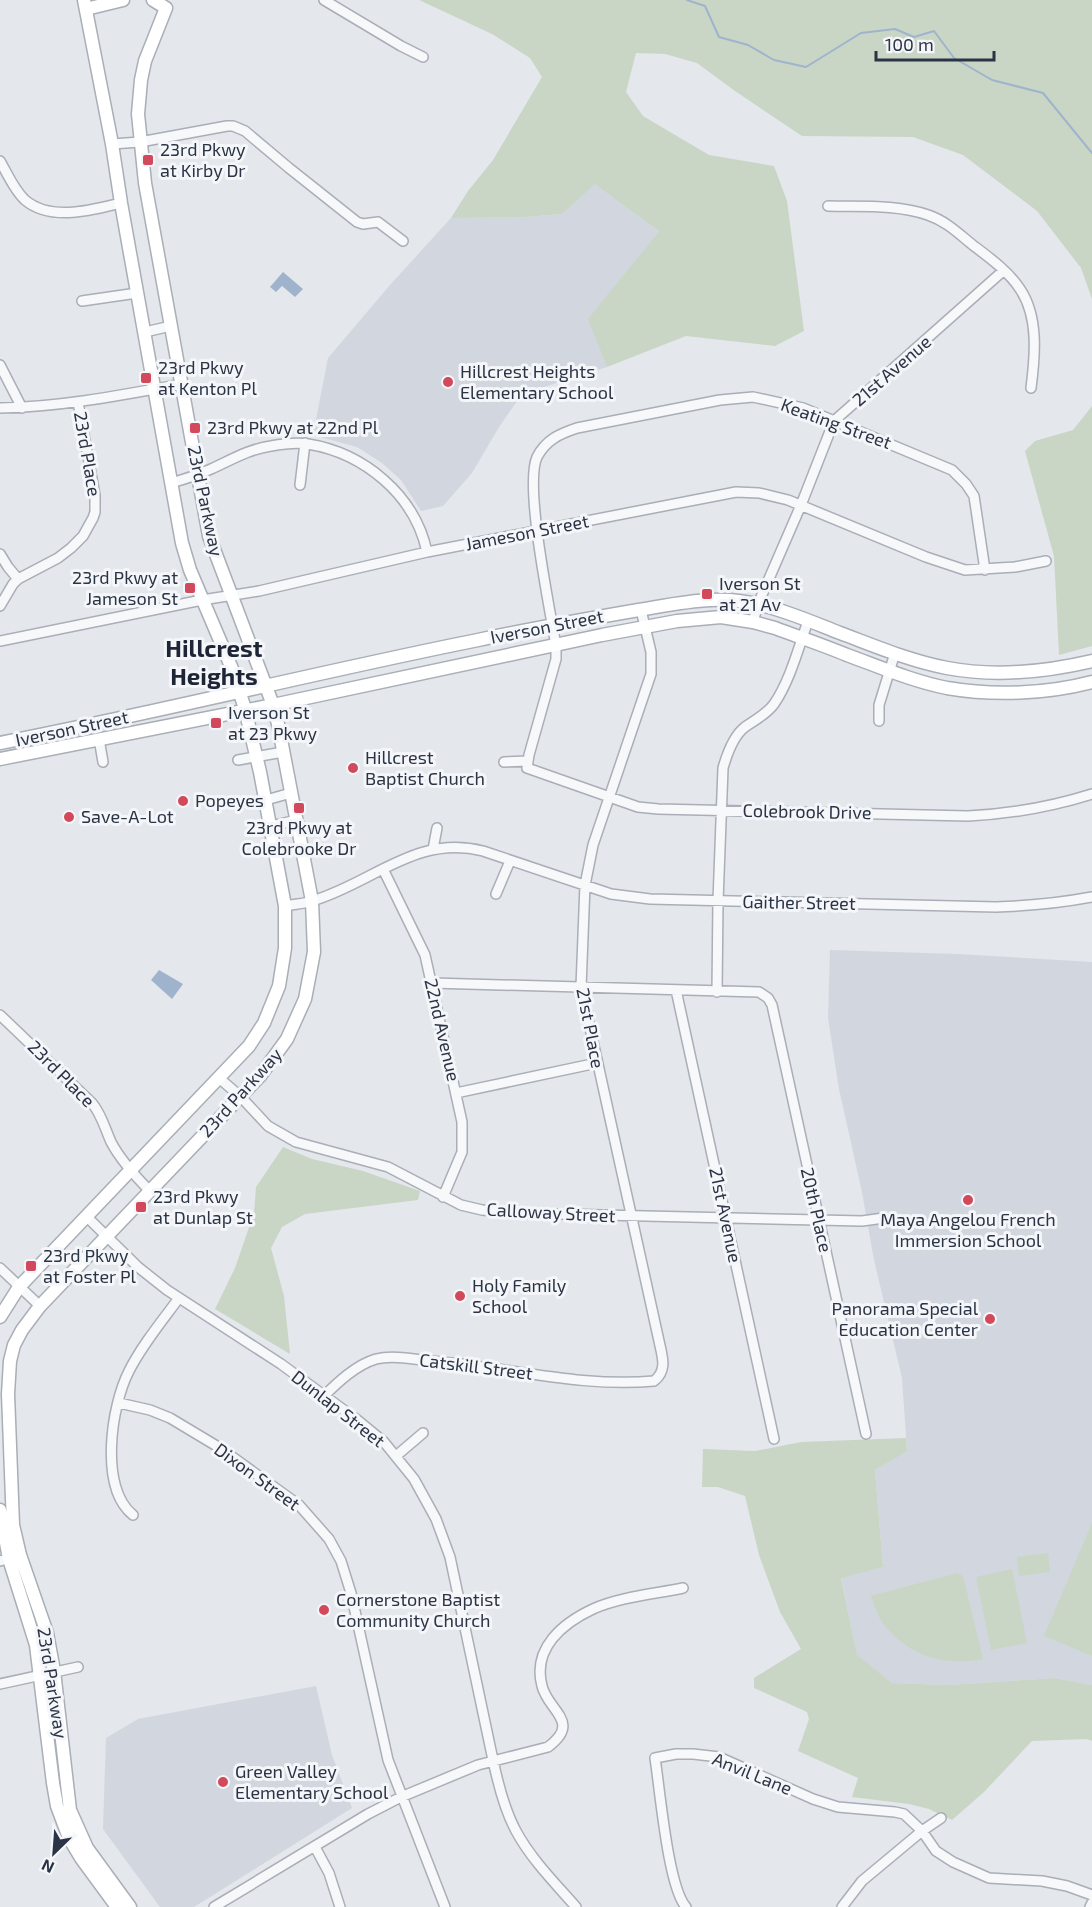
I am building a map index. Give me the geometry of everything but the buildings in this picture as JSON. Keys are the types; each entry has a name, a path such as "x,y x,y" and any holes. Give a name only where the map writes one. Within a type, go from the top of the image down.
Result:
{"street":[{"path":"85,5 123,0"},
{"path":"153,0 168,4"},
{"path":"324,0 423,57"},
{"name":"23rd Parkway","path":"130,1907 87,1848 70,1810 54,1671 47,1633 10,1558 13,1525 4,1375 14,1345 40,1306 241,1097 275,1057 287,1039 305,999 314,952 312,901 273,705 212,546 145,183 138,114 145,61 168,4"},
{"name":"23rd Parkway","path":"0,1317 19,1287 249,1046 264,1023 276,997 283,968 285,906 266,800 245,709 182,543 112,144 85,5"},
{"path":"112,144 140,142 227,126 238,127 357,222 363,224 378,222 403,241"},
{"path":"0,160 24,199 41,208 53,212 74,212 121,203"},
{"path":"828,206 903,210 928,215 949,226 1003,271 1020,290 1030,316 1034,339 1031,388"},
{"name":"21st Avenue","path":"753,622 758,604 834,421 1003,271"},
{"path":"82,302 137,293"},
{"path":"145,332 171,326"},
{"path":"0,365 22,408"},
{"path":"0,408 78,402 182,384"},
{"name":"Keating Street","path":"538,531 532,482 536,460 550,440 559,434 577,428 720,400 753,397 803,408 952,470 969,488 975,502 985,570"},
{"name":"23rd Place","path":"0,606 18,579 58,558 71,548 83,536 93,518 95,495 78,402"},
{"path":"300,485 305,443"},
{"path":"171,483 254,450 270,446 305,443 336,450 368,467 400,495 424,536 427,552"},
{"name":"Jameson Street","path":"0,641 231,596 427,552 736,492 771,495 801,505 948,566 965,570 985,570 1046,561"},
{"path":"504,762 527,765 556,659 553,624 538,531"},
{"path":"0,554 18,579"},
{"name":"Iverson Street","path":"0,743 553,624 682,602 714,600 758,604 895,653 935,665 977,672 1044,670 1092,661"},
{"name":"21st Place","path":"641,610 651,652 651,674 593,845 585,885 581,987 633,1216 663,1365 662,1372 656,1380 641,1381"},
{"name":"Iverson Street","path":"0,759 273,705 645,627 703,618 753,622 888,671 947,688 988,692 1042,690 1092,682"},
{"path":"432,983 717,992 722,771 737,735 774,703 808,621"},
{"path":"879,721 879,705 895,653"},
{"path":"99,739 103,762"},
{"path":"238,760 283,752"},
{"name":"Colebrook Drive","path":"527,765 609,798 638,807 658,809 968,816 989,815 1092,794"},
{"path":"266,800 291,793"},
{"path":"271,826 297,820"},
{"path":"433,849 437,828"},
{"name":"Gaither Street","path":"285,906 312,901 418,853 448,846 470,847 630,898 996,907 1032,906 1092,897"},
{"path":"496,894 510,861"},
{"name":"22nd Avenue","path":"383,869 419,941 432,983 462,1122 462,1152 443,1197"},
{"name":"21st Avenue","path":"675,990 774,1439"},
{"name":"20th Place","path":"717,992 759,993 768,998 772,1005 866,1434"},
{"name":"23rd Place","path":"0,1015 92,1103 115,1149 130,1171 150,1191"},
{"path":"456,1093 597,1063"},
{"name":"Calloway Street","path":"219,1078 241,1097 268,1126 296,1142 388,1167 443,1197 461,1205 482,1210 516,1213 818,1221 862,1221 884,1218"},
{"name":"Dunlap Street","path":"87,1218 138,1268 178,1298 280,1364 364,1425 396,1456 414,1479 445,1539 499,1786 516,1831 532,1855 576,1907"},
{"path":"0,1268 40,1306"},
{"path":"133,1515 124,1508 114,1482 113,1426 129,1372 178,1298"},
{"name":"Catskill Street","path":"324,1396 361,1366 372,1360 390,1358 441,1361 569,1378 641,1381"},
{"name":"Dixon Street","path":"119,1403 150,1410 170,1418 220,1448 299,1505 329,1539 341,1561 351,1593 385,1749 401,1797 445,1907"},
{"path":"396,1456 423,1433"},
{"name":"23rd Parkway","path":"0,1510 10,1558 33,1635 41,1675 57,1806 69,1838 117,1907"},
{"path":"214,1907 368,1814 401,1797 493,1760 540,1750 557,1741 562,1734 561,1716 542,1686 542,1661 548,1642 592,1610 609,1604 683,1588"},
{"path":"0,1684 78,1666"},
{"name":"Anvil Lane","path":"686,1907 682,1903 672,1874 655,1758 676,1754 719,1757 813,1799 838,1807 904,1814 922,1831"},
{"path":"842,1907 862,1881 941,1818"},
{"path":"922,1831 936,1851 953,1862 989,1878 1042,1881 1067,1886 1092,1895"},
{"path":"315,1847 329,1873 340,1907"}],"shaded area":[{"path":"595,183 659,231 589,319 607,367 522,394 472,473 443,506 421,511 401,480 382,463 357,447 313,435 328,358 451,218 562,214"},
{"name":"Panorama Special Education Center","path":"830,950 957,954 1092,962 1092,1685 1055,1678 948,1685 892,1683 857,1656 841,1577 883,1567 875,1470 907,1450 902,1378 874,1260 862,1192 839,1089 828,1018"},
{"name":"Green Valley Elementary School","path":"316,1686 332,1755 352,1808 194,1907 160,1907 103,1829 106,1738 138,1719"}],"green space":[{"path":"419,0 1092,0 1092,299 1081,268 1037,211 963,155 913,137 802,136 697,63 665,54 636,53 626,92 643,116 709,155 774,166 787,201 804,331 775,346 686,336 607,367 588,319 659,231 595,184 562,214 451,218 468,191 493,160 542,77 530,58 492,34"},
{"path":"1092,406 1092,646 1059,655 1054,556 1025,451 1035,441 1073,430"},
{"path":"283,1147 312,1159 363,1171 420,1191 418,1200 305,1214 282,1227 271,1248 284,1296 290,1354 215,1309 235,1268 254,1213 256,1187"},
{"path":"906,1438 907,1451 875,1470 883,1567 841,1578 857,1655 892,1683 948,1685 1055,1678 1092,1685 1092,1741 1087,1739 1032,1741 984,1792 952,1820 929,1809 909,1804 852,1797 858,1778 798,1751 809,1719 807,1712 754,1688 754,1678 801,1649 780,1612 759,1555 745,1496 718,1487 702,1487 703,1449 755,1451 801,1442"},
{"path":"1092,1523 1092,1656 1044,1636"},
{"path":"1048,1553 1050,1572 1019,1576 1017,1557"},
{"path":"1012,1569 1027,1643 991,1650 976,1577"},
{"path":"957,1573 963,1576 983,1659 940,1660 914,1650 902,1643 882,1622 871,1596"}],"water":[{"path":"283,272 303,289 295,297 282,286 276,292 270,287"},
{"path":"159,970 183,984 172,999 151,980"}],"waterway":[{"path":"687,0 705,6 719,37 748,45 774,60 806,67 861,33 895,29 914,37 934,31 954,58 992,80 1043,93 1092,153"}],"place":[{"name":"23rd Pkwy at Kirby Dr","path":"148,160"},
{"name":"23rd Pkwy at Kenton Pl","path":"146,378"},
{"name":"Hillcrest Heights Elementary School","path":"448,382"},
{"name":"23rd Pkwy at 22nd Pl","path":"195,428"},
{"name":"23rd Pkwy at Jameson St","path":"190,588"},
{"name":"Iverson St at 21 Av","path":"707,594"},
{"name":"Iverson St at 23 Pkwy","path":"216,723"},
{"name":"Hillcrest Baptist Church","path":"353,768"},
{"name":"Popeyes","path":"183,801"},
{"name":"23rd Pkwy at Colebrooke Dr","path":"299,808"},
{"name":"Save-A-Lot","path":"69,817"},
{"name":"Maya Angelou French Immersion School","path":"968,1200"},
{"name":"23rd Pkwy at Dunlap St","path":"141,1207"},
{"name":"23rd Pkwy at Foster Pl","path":"31,1266"},
{"name":"Holy Family School","path":"460,1296"},
{"name":"Panorama Special Education Center","path":"990,1319"},
{"name":"Cornerstone Baptist Community Church","path":"324,1610"},
{"name":"Green Valley Elementary School","path":"223,1782"}],"district":[{"name":"Hillcrest Heights","path":"214,663"}]}
